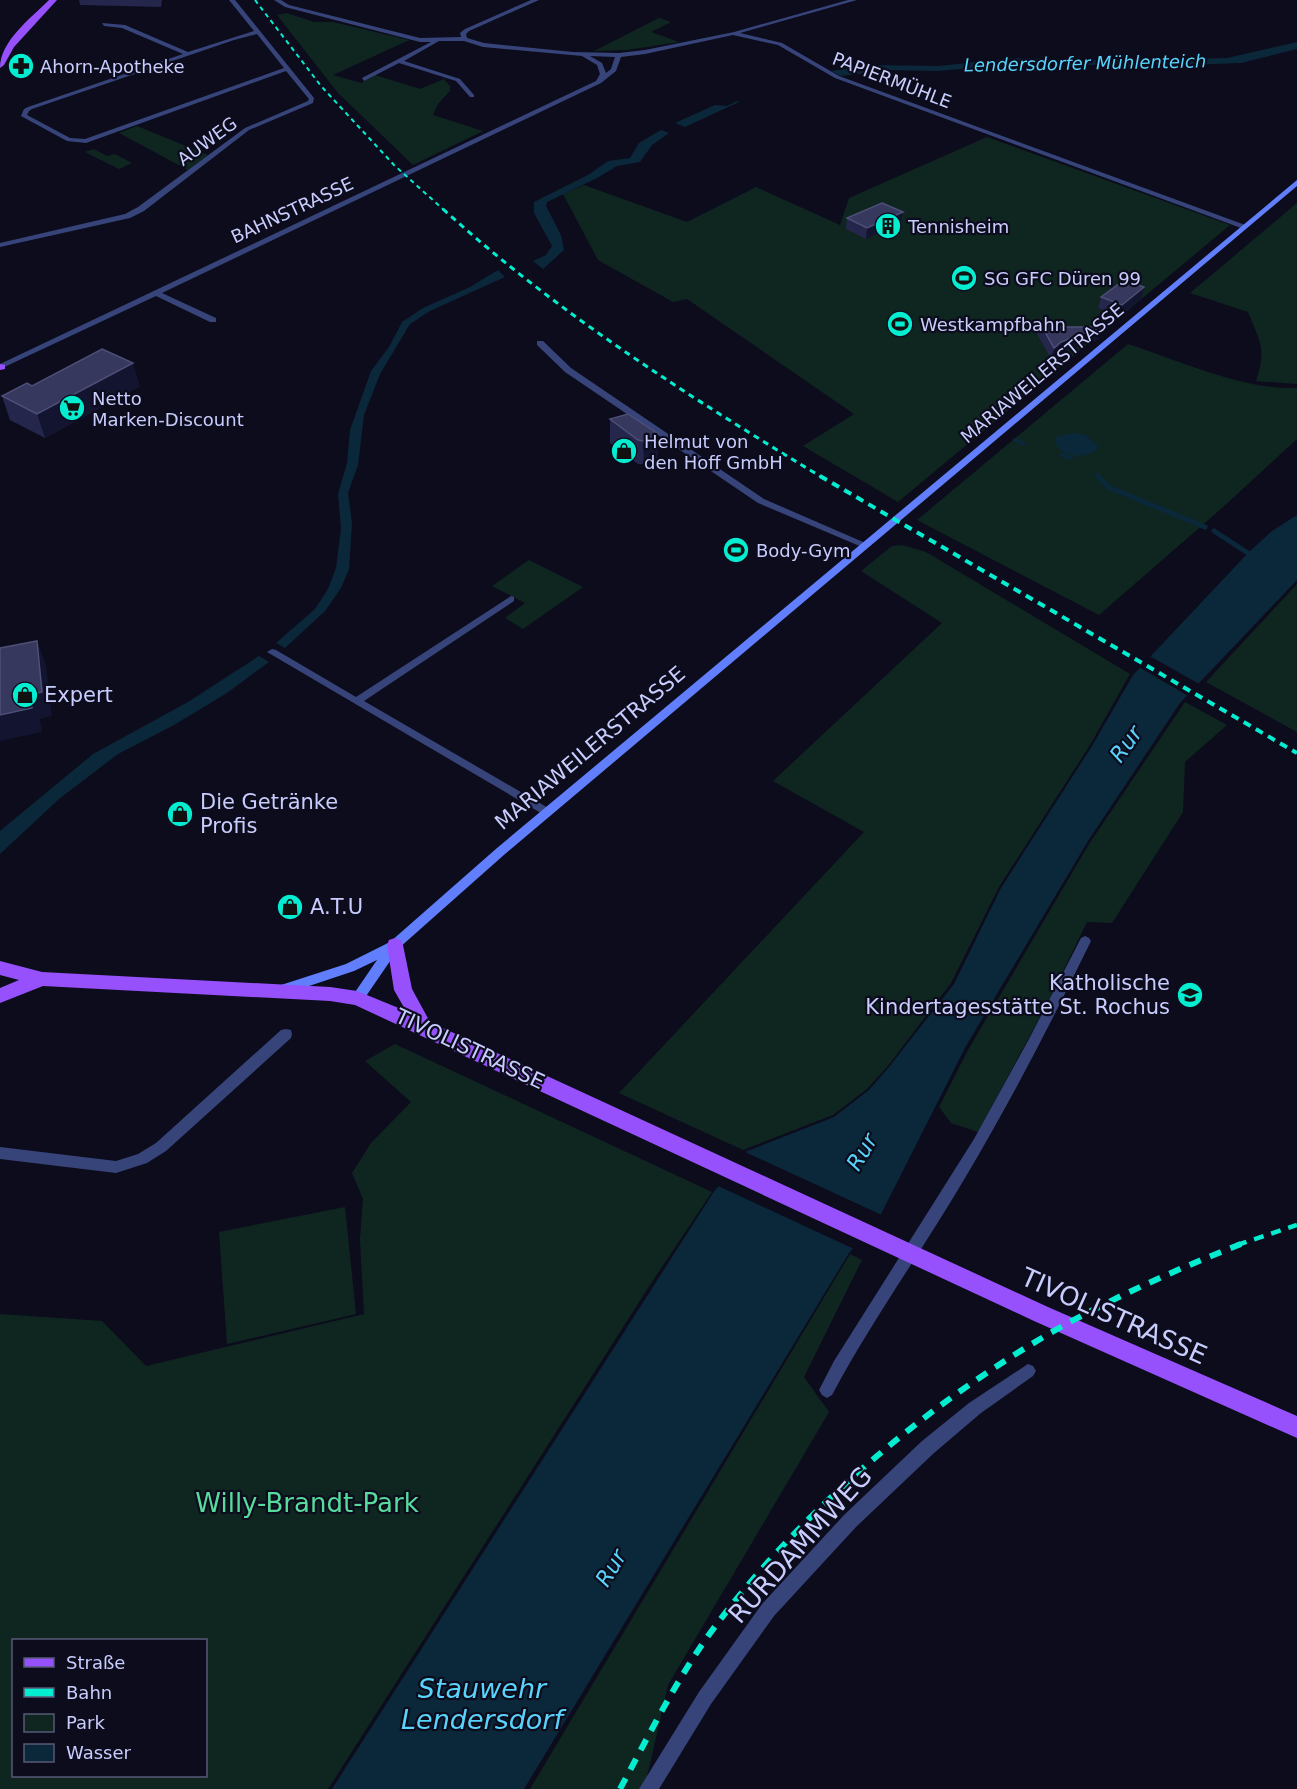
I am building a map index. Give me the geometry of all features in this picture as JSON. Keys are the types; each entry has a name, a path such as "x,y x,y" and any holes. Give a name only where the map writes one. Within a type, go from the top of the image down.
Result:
{"main road":[{"path":"0,65 10,46 53,0"},
{"name":"MARIAWEILERSTRASSE","path":"357,998 395,945 546,812 1297,182"},
{"path":"280,991 340,972 395,945 403,990 424,1027"},
{"path":"0,968 43,979"},
{"name":"TIVOLISTRASSE","path":"0,996 43,979 330,994 357,998 1041,1314 1297,1427"}],"street":[{"name":"AUWEG","path":"0,245 111,221 141,209 247,129 311,102 312,99 232,0"},
{"name":"PAPIERMÜHLE","path":"277,0 287,6 384,31 436,41 464,39 483,45 581,54 608,55 661,50 733,33 780,44 837,77 1244,226"},
{"path":"464,39 463,33 467,30 536,0"},
{"path":"733,33 854,0"},
{"path":"104,24 123,26 188,54"},
{"path":"259,32 30,108 26,110 24,116 69,140 86,141 287,69"},
{"path":"364,79 436,41"},
{"name":"BAHNSTRASSE","path":"0,367 599,82 614,70 633,60 661,50"},
{"path":"581,54 600,64 603,74"},
{"path":"614,70 619,54"},
{"path":"599,82 608,55"},
{"path":"399,61 459,80 472,96"},
{"path":"156,293 213,320"},
{"path":"540,343 568,370 761,501 865,545"},
{"path":"357,701 511,599"},
{"path":"272,652 546,812"},
{"path":"827,1390 881,1295 904,1249 981,1138 1038,1036 1085,941"},
{"path":"0,1153 116,1167 142,1159 161,1147 286,1035"},
{"name":"RURDAMMWEG","path":"648,1789 705,1698 768,1610 850,1521 928,1447 975,1408 1028,1371"}],"green space":[{"path":"287,13 314,22 333,22 409,40 333,75 361,83 375,75 420,89 444,79 450,86 450,91 438,104 433,115 483,131 413,165 338,93 277,15"},
{"path":"659,18 671,22 651,32 679,42 627,50 594,51"},
{"path":"137,126 208,155 188,170 119,133"},
{"name":"SG GFC Düren 99","path":"987,137 1230,225 898,502 803,446 854,414 687,299 673,302 598,260 563,194 584,185 687,222 756,187 840,225 849,198"},
{"path":"94,149 107,156 115,154 132,163 119,169 85,152"},
{"path":"1297,203 1297,384 1256,381 1261,361 1261,346 1248,312 1190,293"},
{"path":"1128,344 1234,379 1276,387 1297,388 1297,439 1099,615 917,520"},
{"path":"902,545 926,552 1130,674 1090,745 999,887 951,983 888,1066 867,1089 833,1115 743,1150 619,1093 864,832 773,781 942,623 861,571 892,546"},
{"path":"529,560 583,587 523,629 505,618 525,603 492,586"},
{"path":"1297,584 1297,732 1206,682"},
{"path":"1185,702 1227,725 1185,762 1183,812 1112,923 1087,922 1047,1004 978,1132 951,1123 939,1107 968,1050 1089,844"},
{"name":"Willy-Brandt-Park","path":"395,1044 712,1192 650,1285 328,1789 0,1789 0,1314 102,1321 146,1366 364,1314 360,1240 363,1199 352,1173 371,1143 411,1102 365,1061"},
{"path":"345,1207 356,1314 227,1344 219,1232"},
{"path":"850,1254 862,1260 804,1377 829,1412 668,1685 647,1777 640,1789 530,1789"}],"water":[{"name":"Lendersdorfer Mühlenteich","path":"1297,42 1297,49 1241,63 1128,67 1020,64 937,71 890,70 841,76 831,71 869,65 939,66 1015,58 1125,61 1227,58"},
{"path":"739,102 685,127 675,123 715,105 727,106"},
{"path":"661,130 669,133 652,145 640,162 617,166 547,202 546,206 561,235 564,250 543,269 533,261 546,255 552,246 534,213 534,202 588,175 608,161 630,158 639,143"},
{"path":"498,270 505,277 430,311 410,324 380,374 364,415 358,465 348,493 352,523 349,569 341,588 325,611 285,648 276,643 315,609 328,589 336,568 341,528 338,494 347,463 350,430 371,371 389,347 402,322 423,308 470,287"},
{"path":"1075,433 1085,435 1098,445 1097,450 1080,456 1062,451 1055,442 1057,436"},
{"name":"Stauwehr Lendersdorf","path":"1297,515 1297,580 1180,703 1088,841 966,1046 880,1216 849,1253 524,1789 332,1789 713,1193 745,1152 834,1117 869,1090 889,1067 954,984 1001,888 1092,746 1133,675 1248,553 1272,531"},
{"path":"259,656 269,662 227,693 174,725 118,754 59,799 0,854 0,831 93,754 188,702"}],"pier":[{"path":"1148,655 1201,685 1190,697 1137,666"},
{"path":"743,1151 884,1216 856,1250 716,1185"}],"building":[{"path":"882,203 903,212 867,228 847,218"},
{"path":"1124,280 1144,287 1122,305 1101,297"},
{"path":"1039,321 1056,327 1102,327 1061,342 1054,348"},
{"path":"102,349 133,363 37,414 2,396 27,383 32,386"},
{"path":"628,414 658,434 643,441 638,440 610,419"},
{"path":"37,641 42,692 30,695 32,708 0,715 0,648"}],"waterway":[{"path":"1015,440 1024,444"},
{"path":"1061,455 1071,458"},
{"path":"1098,476 1108,487 1205,527"},
{"path":"1214,531 1254,557"}],"railway":[{"path":"255,0 321,86 394,165 445,211"},
{"path":"443,209 532,284 626,353 823,478"},
{"path":"820,476 1297,753"},
{"path":"1237,1245 1297,1225"},
{"path":"620,1789 651,1730 708,1636 744,1590 784,1545 826,1502 872,1461 968,1386 1068,1323 1153,1281 1241,1244"}],"place":[{"name":"Ahorn-Apotheke","path":"21,66"},
{"name":"Tennisheim","path":"888,226"},
{"name":"SG GFC Düren 99","path":"964,278"},
{"name":"Westkampfbahn","path":"900,324"},
{"name":"Netto Marken-Discount","path":"72,408"},
{"name":"Helmut von den Hoff GmbH","path":"624,451"},
{"name":"Body-Gym","path":"736,550"},
{"name":"Expert","path":"25,695"},
{"name":"Die Getränke Profis","path":"180,814"},
{"name":"A.T.U","path":"290,907"},
{"name":"Katholische Kindertagesstätte St. Rochus","path":"1190,995"}],"water label":[{"name":"Rur","path":"1126,744"},
{"name":"Rur","path":"862,1152"},
{"name":"Rur","path":"611,1568"}]}
